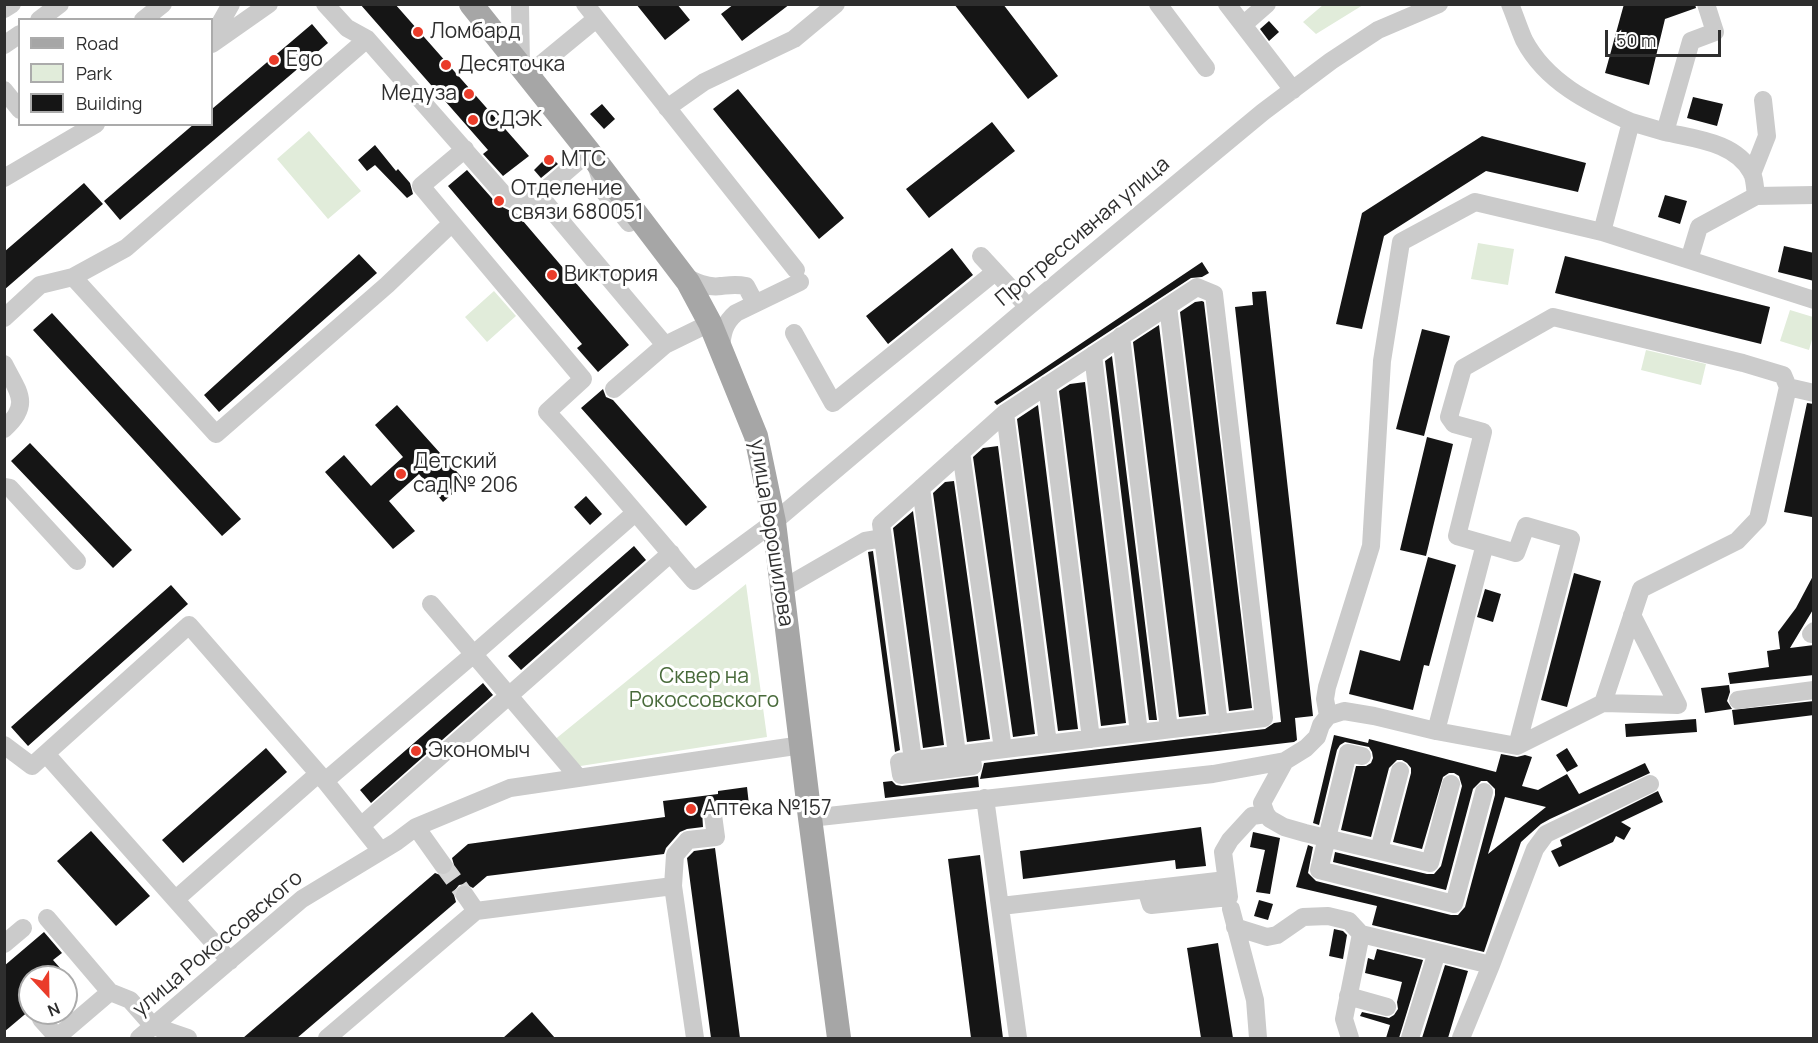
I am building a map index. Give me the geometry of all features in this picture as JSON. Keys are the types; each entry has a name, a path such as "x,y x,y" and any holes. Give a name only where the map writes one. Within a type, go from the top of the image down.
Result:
{"main road":[{"name":"улица Ворошилова","path":"471,4 592,156 682,276 710,323 756,436 774,522 839,1038"}],"street":[{"path":"4,9 12,4"},
{"path":"42,18 60,4"},
{"path":"146,18 163,4"},
{"path":"213,42 269,4"},
{"path":"325,4 347,28 368,39 506,197 521,202 539,195 592,156"},
{"path":"520,4 524,71"},
{"path":"585,4 798,276 728,320 723,333 721,350"},
{"path":"667,108 704,82 794,39 837,4"},
{"path":"1158,4 1206,68"},
{"path":"1227,4 1293,90"},
{"path":"1243,25 1267,4"},
{"name":"Прогрессивная улица","path":"671,554 694,580 774,522 1263,112 1330,61 1378,30 1439,4"},
{"path":"1510,4 1525,41 1552,77 1593,105 1630,122 1724,147 1740,157 1752,174 1756,196"},
{"path":"1665,132 1690,41 1715,32 1706,4"},
{"path":"213,42 243,7"},
{"path":"213,37 243,7"},
{"path":"524,71 596,19"},
{"path":"4,45 18,35"},
{"path":"4,318 40,285 73,277 126,248 368,39"},
{"path":"4,90 18,108"},
{"path":"1752,174 1767,136 1763,100"},
{"path":"1602,232 1630,122"},
{"path":"4,178 93,126"},
{"path":"361,826 671,554 598,467 547,412 583,379 421,186 465,149"},
{"path":"539,195 665,345"},
{"path":"1689,260 1699,227 1756,196 1814,195"},
{"path":"1328,716 1325,699 1327,687 1371,546 1382,361 1401,242 1475,202 1602,232 1814,300"},
{"path":"73,277 216,434 387,285 452,223"},
{"path":"981,256 1028,307"},
{"path":"794,333 833,404 996,272"},
{"path":"682,276 708,286 734,283 746,286 755,303"},
{"path":"921,488 964,754 973,766 901,775 899,762 913,760 881,524 921,488 962,452 1005,413 1197,287 1214,294 1264,718 964,754"},
{"path":"1168,306 1218,724"},
{"path":"1517,746 1571,540 1526,526 1516,553 1457,536 1483,432 1454,424 1449,417 1463,368 1553,317 1743,363 1783,375 1788,387 1758,519 1737,541 1641,589 1603,703"},
{"path":"614,389 665,345 710,323"},
{"path":"1121,336 1169,729"},
{"path":"1093,355 1139,733"},
{"path":"4,364 20,395 21,408 15,419 4,429"},
{"path":"1047,385 1091,738"},
{"path":"1788,387 1814,393"},
{"path":"1005,413 1048,744"},
{"path":"962,452 1003,749"},
{"path":"4,486 10,488 77,561"},
{"path":"176,899 475,654 635,513"},
{"path":"782,589 865,541 883,538"},
{"path":"1436,731 1485,544"},
{"path":"431,604 579,778"},
{"path":"810,818 1213,774 1285,761 1306,748 1317,736 1328,716 1344,711 1517,746 1603,703 1678,705 1632,615"},
{"path":"4,746 32,766 189,625 381,851"},
{"path":"1738,700 1814,690"},
{"name":"улица Рокоссовского","path":"139,1038 302,899 416,827 510,788 801,745"},
{"path":"1362,756 1348,753 1319,870 1454,904 1484,792"},
{"path":"46,754 230,961"},
{"path":"1001,906 1226,880 1223,852 1230,840 1260,811 1285,761"},
{"path":"1379,850 1400,771"},
{"path":"1260,811 1284,827 1430,863 1451,784"},
{"path":"1461,1038 1535,849 1546,834 1650,784"},
{"path":"985,798 1018,1038"},
{"path":"695,1038 673,886 675,855 688,840 716,837 713,815"},
{"path":"416,827 443,865"},
{"path":"327,1038 476,911 673,886"},
{"path":"465,895 476,911"},
{"path":"1258,1038 1255,1000 1233,918 1267,937 1278,935 1303,917 1328,916 1348,921 1361,934 1491,965"},
{"path":"47,918 110,992 130,1000 153,1026 188,1038"},
{"path":"4,944 23,928"},
{"path":"1351,1038 1344,1019 1361,934"},
{"path":"1410,1038 1437,952"},
{"path":"46,1025 57,1038 110,992"},
{"path":"1347,996 1387,1007"}],"green space":[{"path":"1323,5 1363,5 1316,34 1303,22"},
{"path":"309,131 361,191 328,219 277,159"},
{"path":"1478,243 1514,249 1508,285 1471,279"},
{"path":"494,291 516,316 487,342 465,317"},
{"path":"1790,310 1813,317 1813,336 1809,350 1780,341"},
{"path":"1646,350 1706,364 1701,385 1641,370"},
{"name":"Сквер на Рокоссовского","path":"746,584 767,737 574,767 553,741"}],"building":[{"path":"360,4 395,4 529,156 503,176 483,154 488,150"},
{"path":"636,4 677,4 690,20 665,40"},
{"path":"734,4 790,4 742,41 721,14"},
{"path":"954,4 1003,4 1058,76 1028,99"},
{"path":"1624,4 1695,4 1696,8 1665,19 1649,85 1605,73"},
{"path":"1269,21 1279,32 1269,41 1260,29"},
{"path":"312,24 328,43 120,220 104,201 192,126 213,126 213,108"},
{"path":"738,89 844,218 819,239 713,109"},
{"path":"1693,97 1723,104 1717,126 1687,118"},
{"path":"602,104 615,119 604,129 590,114"},
{"path":"992,122 1015,151 929,218 906,189"},
{"path":"1482,136 1586,163 1578,192 1486,171 1384,236 1362,329 1336,324 1362,213"},
{"path":"375,145 396,171 398,169 410,183 413,194 407,198 375,165 367,171 358,160"},
{"path":"549,155 558,164 541,178 534,170"},
{"path":"467,170 498,205 517,214 629,345 598,372 577,348 582,344 448,186"},
{"path":"84,183 103,204 4,290 4,252"},
{"path":"1665,195 1687,201 1680,224 1658,217"},
{"path":"1784,246 1814,253 1814,281 1778,272"},
{"path":"952,248 973,275 888,344 866,316"},
{"path":"359,254 377,273 219,412 204,395"},
{"path":"1565,256 1770,307 1761,344 1555,293"},
{"path":"1202,262 1209,273 1202,277 1191,278 997,405 994,402"},
{"path":"1266,291 1313,716 1295,718 1297,740 1294,742 980,779 984,763 1265,729 1274,723 1281,722 1235,307 1253,305 1252,292"},
{"path":"1195,302 1204,302 1252,708 1229,711 1180,312"},
{"path":"52,313 241,519 222,536 33,330"},
{"path":"1159,325 1206,714 1179,717 1133,342"},
{"path":"1422,329 1450,336 1424,436 1396,429"},
{"path":"1112,356 1157,720 1149,720 1105,361"},
{"path":"1085,382 1126,723 1101,726 1059,391 1070,384"},
{"path":"603,389 606,397 613,400 707,507 686,526 581,408"},
{"path":"1807,403 1814,404 1814,509 1812,517 1784,512"},
{"path":"397,405 466,482 443,502 419,474 389,501 415,531 393,549 325,472 344,455 371,486 403,457 375,425"},
{"path":"1038,405 1078,729 1058,731 1017,419"},
{"path":"1427,437 1453,444 1426,556 1400,550"},
{"path":"30,443 132,550 113,568 11,461"},
{"path":"998,446 1035,734 1013,737 973,457 983,448"},
{"path":"954,481 990,739 967,742 933,493 945,482"},
{"path":"586,496 602,514 590,525 574,507"},
{"path":"913,511 944,745 923,748 893,528"},
{"path":"634,546 646,560 521,670 508,656"},
{"path":"873,551 900,750 895,752 868,552"},
{"path":"1428,557 1456,565 1429,666 1424,665 1413,710 1349,694 1360,650 1400,661"},
{"path":"1574,573 1601,581 1567,707 1541,700"},
{"path":"1814,574 1814,608 1790,648 1814,645 1814,675 1730,684 1728,673 1769,667 1767,651 1780,649 1778,632 1796,608"},
{"path":"171,585 188,604 28,746 11,727"},
{"path":"1485,589 1501,594 1493,622 1477,617"},
{"path":"483,683 493,695 371,803 360,790"},
{"path":"1729,685 1730,692 1727,701 1732,709 1705,713 1701,688"},
{"path":"1814,701 1814,715 1734,725 1732,710"},
{"path":"1696,719 1697,732 1626,737 1625,724"},
{"path":"1334,735 1368,743 1369,739 1496,772 1501,754 1517,757 1525,755 1532,757 1522,786 1538,790 1567,774 1579,794 1645,763 1650,773 1550,819 1521,842 1484,952 1372,925 1377,906 1296,887 1308,845 1313,847 1308,873 1316,881 1458,915 1465,907 1495,795 1495,789 1487,781 1481,781 1473,789 1446,890 1333,862 1335,852 1434,874 1441,866 1462,786 1459,776 1454,773 1443,777 1422,849 1393,842 1411,773 1411,768 1402,760 1397,760 1389,768 1371,837 1341,830 1356,766 1366,766 1373,758 1369,747 1345,742 1337,750 1319,825 1313,823","holes":["1505,797 1546,807 1488,854"]},
{"path":"266,748 287,772 183,863 162,840"},
{"path":"1567,748 1578,766 1567,772 1556,755"},
{"path":"978,776 979,787 885,798 883,782 892,781 902,786"},
{"path":"747,787 749,805 722,809 717,804 707,806 702,811 703,827 680,832 666,848 664,854 487,876 473,888 465,884 459,885 454,895 456,902 297,1038 243,1038 435,873 443,876 450,874 454,865 452,858 468,844 665,817 663,801 718,794 718,791"},
{"path":"1658,791 1663,802 1621,822 1631,828 1624,840 1616,836 1613,842 1559,867 1551,851 1562,846 1560,840"},
{"path":"1201,827 1206,866 1176,869 1175,860 1023,879 1020,851"},
{"path":"91,831 150,896 116,926 57,861"},
{"path":"1253,832 1280,838 1270,894 1256,892 1265,850 1250,847"},
{"path":"715,848 740,1038 711,1038 687,858 694,851"},
{"path":"980,855 1003,1038 971,1038 948,859"},
{"path":"1259,900 1273,904 1268,920 1254,916"},
{"path":"1334,929 1343,931 1347,935 1343,959 1329,956"},
{"path":"44,932 62,953 53,960 57,965 18,965 18,1020 4,1032 4,966"},
{"path":"1218,943 1233,1038 1201,1038 1187,948"},
{"path":"1377,949 1423,960 1399,1038 1386,1038 1390,1025 1360,1016 1362,1012 1389,1018 1398,1009 1397,1002 1402,982 1365,973 1368,958 1374,960"},
{"path":"1445,965 1468,971 1448,1038 1422,1038"},
{"path":"532,1012 555,1038 503,1038"}],"tunnel":[{"path":"443,865 465,895"}],"place":[{"name":"Ломбард","path":"418,32"},
{"name":"Ego","path":"274,60"},
{"name":"Десяточка","path":"446,65"},
{"name":"Медуза","path":"469,94"},
{"name":"СДЭК","path":"473,120"},
{"name":"МТС","path":"549,160"},
{"name":"Отделение связи 680051","path":"499,201"},
{"name":"Виктория","path":"552,275"},
{"name":"Детский сад № 206","path":"401,474"},
{"name":"Экономыч","path":"416,751"},
{"name":"Аптека №157","path":"691,809"}]}
